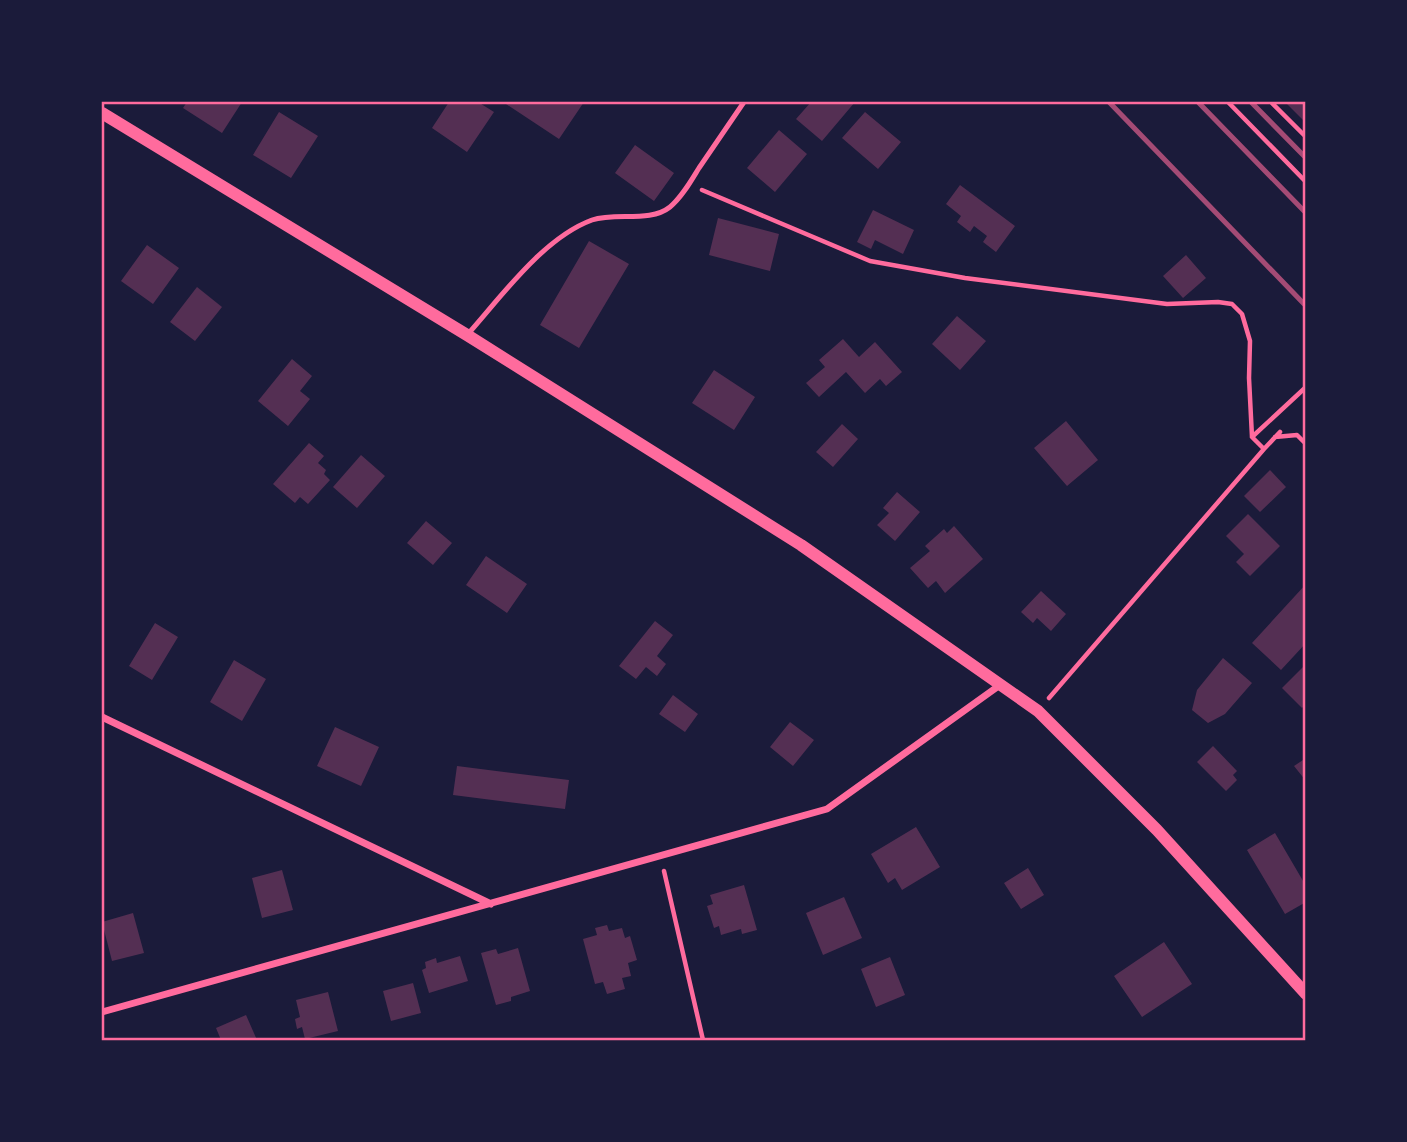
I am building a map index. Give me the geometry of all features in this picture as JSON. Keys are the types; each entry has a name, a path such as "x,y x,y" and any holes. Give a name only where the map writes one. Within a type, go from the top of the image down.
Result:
{"street":[{"path":"102,113 467,335 801,545 1038,711 1157,830 1306,994"},
{"path":"102,1012 827,810 1000,685"},
{"path":"102,717 491,904"}],"lane":[{"path":"467,335 530,265 565,234 610,215 651,214 670,207 744,102"}],"path":[{"path":"1228,102 1306,182"},
{"path":"1273,102 1306,137"},
{"path":"688,185 870,261 965,278 1167,304 1232,304 1242,314 1250,341 1252,437 1264,449"},
{"path":"1252,437 1306,387"},
{"path":"1038,711 1280,432"},
{"path":"1275,437 1297,436 1306,444"},
{"path":"660,857 703,1041"}],"building":[{"path":"187,102 242,102 222,133 183,108"},
{"path":"449,102 478,102 494,112 467,152 432,128"},
{"path":"503,102 584,102 559,139"},
{"path":"811,102 855,102 822,141 796,119"},
{"path":"1285,102 1306,102 1306,123"},
{"path":"279,112 318,136 291,178 253,155"},
{"path":"865,112 901,142 878,169 842,138"},
{"path":"779,130 807,154 775,192 747,168"},
{"path":"635,145 674,173 654,201 615,173"},
{"path":"960,185 1015,226 996,252 983,242 987,236 974,226 970,232 957,222 961,216 946,204"},
{"path":"873,210 914,230 903,254 875,240 871,249 857,242"},
{"path":"718,218 779,234 770,271 709,255"},
{"path":"589,241 629,264 579,348 540,325"},
{"path":"147,245 179,268 153,304 121,281"},
{"path":"1186,255 1206,278 1183,298 1163,276"},
{"path":"197,287 222,307 195,341 170,322"},
{"path":"957,316 986,341 960,370 932,344"},
{"path":"843,339 859,357 875,342 902,372 886,386 880,379 865,393 846,372 819,397 806,383 825,367 819,360"},
{"path":"292,359 312,376 300,391 310,399 288,426 258,401"},
{"path":"714,370 755,397 734,430 692,403"},
{"path":"1066,421 1098,460 1067,486 1034,448"},
{"path":"842,424 858,439 833,467 816,452"},
{"path":"309,443 324,456 318,463 326,470 324,474 330,480 308,504 300,497 295,503 273,484"},
{"path":"361,455 385,476 357,508 333,487"},
{"path":"1270,470 1286,487 1260,512 1244,496"},
{"path":"897,492 920,512 895,541 877,525 889,513 883,508"},
{"path":"1248,514 1280,546 1250,576 1236,562 1244,554 1226,536"},
{"path":"426,521 452,543 433,565 407,543"},
{"path":"954,526 983,559 945,593 936,581 928,588 910,568 930,551 925,546 944,529 947,533"},
{"path":"486,556 527,584 507,613 466,585"},
{"path":"1306,584 1306,643 1281,670 1252,643"},
{"path":"1041,591 1066,614 1051,631 1037,618 1033,623 1021,612"},
{"path":"655,621 673,635 657,656 666,664 657,676 646,667 636,679 619,666"},
{"path":"155,623 178,637 152,680 129,666"},
{"path":"1223,658 1252,683 1225,714 1208,723 1192,710 1197,690"},
{"path":"234,660 266,679 242,721 210,702"},
{"path":"1306,664 1306,704 1302,708 1282,688"},
{"path":"673,695 698,714 685,732 659,714"},
{"path":"790,722 814,740 793,766 770,747"},
{"path":"335,727 379,747 361,786 317,766"},
{"path":"1213,746 1237,771 1233,775 1237,780 1226,791 1197,762"},
{"path":"1306,758 1306,781 1294,766"},
{"path":"457,766 569,780 565,809 453,795"},
{"path":"916,827 940,867 902,890 895,878 888,883 871,854"},
{"path":"1275,833 1306,886 1306,902 1285,914 1247,850"},
{"path":"1028,868 1044,895 1021,909 1004,883"},
{"path":"282,870 293,910 262,918 252,878"},
{"path":"744,885 757,930 742,934 741,929 721,935 719,926 714,928 707,906 713,904 710,895"},
{"path":"844,897 862,938 823,955 806,913"},
{"path":"133,913 144,953 112,961 102,922"},
{"path":"607,925 609,931 622,928 625,938 630,936 637,960 628,963 631,976 622,978 625,989 607,994 603,982 595,984 583,939 597,935 595,928"},
{"path":"1164,942 1192,984 1142,1017 1114,976"},
{"path":"518,948 530,991 496,1005 481,953 496,949 498,954"},
{"path":"460,956 468,981 429,993 422,970 426,968 425,962 436,958 437,963"},
{"path":"890,957 905,995 876,1007 861,969"},
{"path":"413,983 421,1013 391,1021 383,991"},
{"path":"328,992 338,1031 305,1039 302,1027 297,1029 295,1019 300,1017 296,1000"},
{"path":"246,1015 257,1040 221,1040 216,1028"}],"railway":[{"path":"1109,102 1306,306"},
{"path":"1198,102 1306,213"},
{"path":"1251,102 1306,158"}]}
